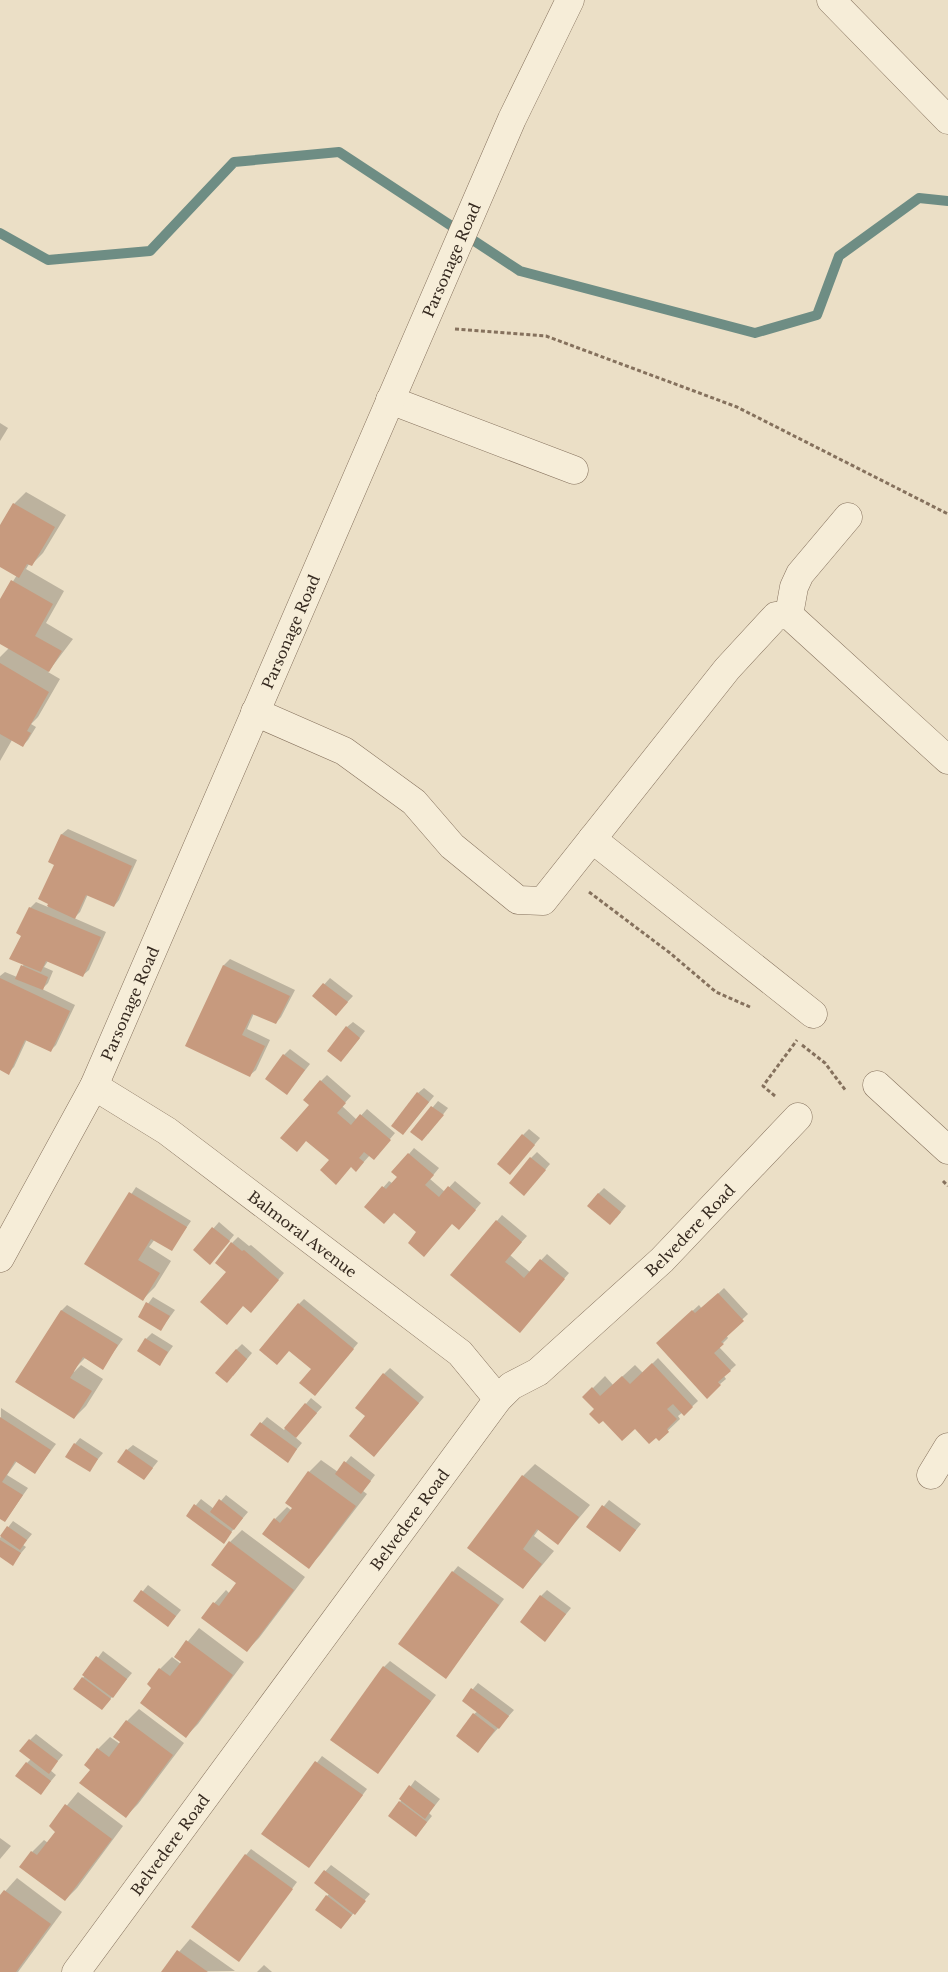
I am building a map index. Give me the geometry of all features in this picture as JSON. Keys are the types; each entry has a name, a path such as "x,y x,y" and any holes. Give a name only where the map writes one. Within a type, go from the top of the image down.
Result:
{"street":[{"name":"Parsonage Road","path":"0,1256 94,1086 512,119 570,0"},
{"path":"831,0 948,120"},
{"path":"390,400 574,470"},
{"path":"789,615 794,587 800,574 848,517"},
{"path":"255,712 344,751 414,802 452,846 518,900 542,901 752,641 776,616 789,615 948,760"},
{"path":"592,839 813,1014"},
{"path":"876,1085 948,1150"},
{"name":"Balmoral Avenue","path":"94,1086 167,1131 460,1353 498,1399"},
{"name":"Belvedere Road","path":"76,1972 498,1399 511,1386 538,1372 662,1260 798,1117"},
{"path":"930,1475 948,1447"}],"path":[{"path":"422,326 546,336 737,407 948,514"},
{"path":"565,873 670,953 716,992 755,1008"},
{"path":"790,1035 825,1063 850,1097"},
{"path":"796,1040 763,1086 798,1117"},
{"path":"941,1180 948,1186"}],"building":[{"path":"13,503 55,527 32,566 27,564 19,578 0,567 0,525"},
{"path":"11,580 53,604 35,636 62,651 49,672 0,644 0,599"},
{"path":"0,663 49,692 27,731 31,733 23,747 0,734"},
{"path":"61,834 132,866 114,907 86,895 75,919 47,906 48,904 38,899 54,865 48,862"},
{"path":"29,907 101,937 83,977 46,961 41,972 9,959 21,936 16,933"},
{"path":"21,965 48,977 43,990 15,979"},
{"path":"223,965 290,996 276,1024 252,1014 242,1035 265,1046 250,1077 185,1046"},
{"path":"0,978 70,1011 51,1052 25,1040 9,1075 0,1070"},
{"path":"323,983 348,1002 336,1016 312,996"},
{"path":"346,1026 360,1038 341,1062 327,1051"},
{"path":"283,1054 305,1070 287,1095 265,1079"},
{"path":"320,1080 346,1103 337,1113 351,1125 360,1114 391,1140 374,1160 364,1152 359,1158 364,1162 356,1172 351,1167 336,1185 320,1170 329,1160 306,1141 297,1152 280,1138 309,1105 303,1100"},
{"path":"417,1092 429,1102 403,1135 391,1126"},
{"path":"431,1106 444,1115 422,1141 410,1132"},
{"path":"522,1134 535,1145 510,1175 497,1164"},
{"path":"408,1153 434,1175 425,1185 439,1197 448,1186 476,1210 459,1230 452,1224 424,1257 408,1243 416,1232 394,1213 384,1224 364,1207 382,1186 386,1189 397,1177 391,1172"},
{"path":"530,1157 546,1170 524,1196 509,1183"},
{"path":"129,1192 187,1227 172,1251 151,1239 138,1260 160,1273 143,1301 84,1264"},
{"path":"598,1193 621,1212 610,1225 587,1206"},
{"path":"496,1220 522,1242 505,1262 524,1278 540,1259 565,1279 520,1333 450,1275"},
{"path":"212,1227 230,1241 210,1265 193,1250"},
{"path":"231,1242 242,1251 244,1250 279,1280 251,1313 243,1306 227,1325 200,1302 226,1272 215,1263"},
{"path":"718,1293 744,1321 721,1342 724,1344 714,1353 731,1371 718,1382 721,1385 707,1399 656,1343 692,1310 695,1313"},
{"path":"146,1302 170,1316 161,1331 138,1317"},
{"path":"298,1303 354,1349 315,1396 299,1383 311,1369 289,1351 277,1365 259,1350"},
{"path":"61,1310 118,1345 103,1370 83,1357 70,1378 92,1391 74,1419 15,1382"},
{"path":"145,1338 168,1352 160,1366 137,1351"},
{"path":"236,1349 247,1359 227,1383 215,1373"},
{"path":"652,1363 693,1407 684,1416 673,1404 667,1409 677,1419 667,1429 669,1432 659,1441 656,1438 649,1444 635,1429 622,1441 603,1421 599,1424 589,1414 594,1409 582,1397 592,1387 600,1396 622,1376 630,1384"},
{"path":"383,1373 419,1403 374,1457 349,1436 365,1416 355,1408"},
{"path":"305,1403 317,1413 296,1438 284,1428"},
{"path":"0,1417 51,1450 35,1474 15,1461 2,1482 23,1495 5,1522 0,1519"},
{"path":"260,1422 297,1449 288,1463 250,1435"},
{"path":"74,1443 98,1459 90,1472 65,1457"},
{"path":"126,1449 153,1468 144,1480 117,1462"},
{"path":"344,1461 371,1481 361,1494 335,1474"},
{"path":"308,1471 356,1506 309,1569 262,1534 274,1518 280,1523 292,1508 285,1503"},
{"path":"522,1475 579,1517 558,1545 537,1529 523,1549 542,1564 523,1589 467,1548"},
{"path":"219,1499 243,1518 234,1530 210,1512"},
{"path":"194,1504 232,1532 224,1544 186,1516"},
{"path":"602,1505 636,1530 620,1552 586,1527"},
{"path":"7,1526 27,1540 20,1550 0,1536"},
{"path":"0,1540 21,1553 13,1566 0,1557"},
{"path":"229,1541 294,1590 247,1652 201,1618 213,1602 219,1606 236,1583 211,1565"},
{"path":"452,1571 499,1605 446,1679 398,1644"},
{"path":"141,1590 176,1616 168,1627 133,1601"},
{"path":"540,1595 566,1614 545,1642 520,1622"},
{"path":"186,1640 233,1675 186,1738 140,1703 151,1688 147,1684 159,1668 170,1676 181,1662 174,1657"},
{"path":"96,1656 127,1679 113,1698 82,1675"},
{"path":"383,1666 431,1701 378,1774 330,1740"},
{"path":"82,1677 111,1699 102,1710 73,1689"},
{"path":"471,1688 509,1716 499,1729 462,1701"},
{"path":"473,1713 495,1730 478,1753 456,1736"},
{"path":"126,1720 173,1755 126,1818 79,1783 90,1770 84,1765 97,1748 109,1757 120,1742 113,1737"},
{"path":"29,1739 58,1761 49,1774 19,1751"},
{"path":"315,1761 363,1795 309,1868 261,1834"},
{"path":"26,1762 51,1781 41,1795 15,1776"},
{"path":"409,1785 435,1805 425,1819 399,1799"},
{"path":"399,1801 427,1822 416,1837 388,1816"},
{"path":"65,1804 112,1839 65,1901 19,1867 31,1851 37,1855 55,1832 49,1826"},
{"path":"245,1854 293,1889 239,1962 191,1927"},
{"path":"324,1870 366,1901 355,1915 314,1883"},
{"path":"4,1890 51,1924 16,1972 0,1972 0,1895"},
{"path":"326,1895 352,1915 341,1929 315,1910"},
{"path":"177,1950 208,1972 161,1972"}],"waterway":[{"path":"0,233 48,260 150,251 234,162 339,152 520,271 755,333 817,315 839,256 919,198 948,201"}]}
